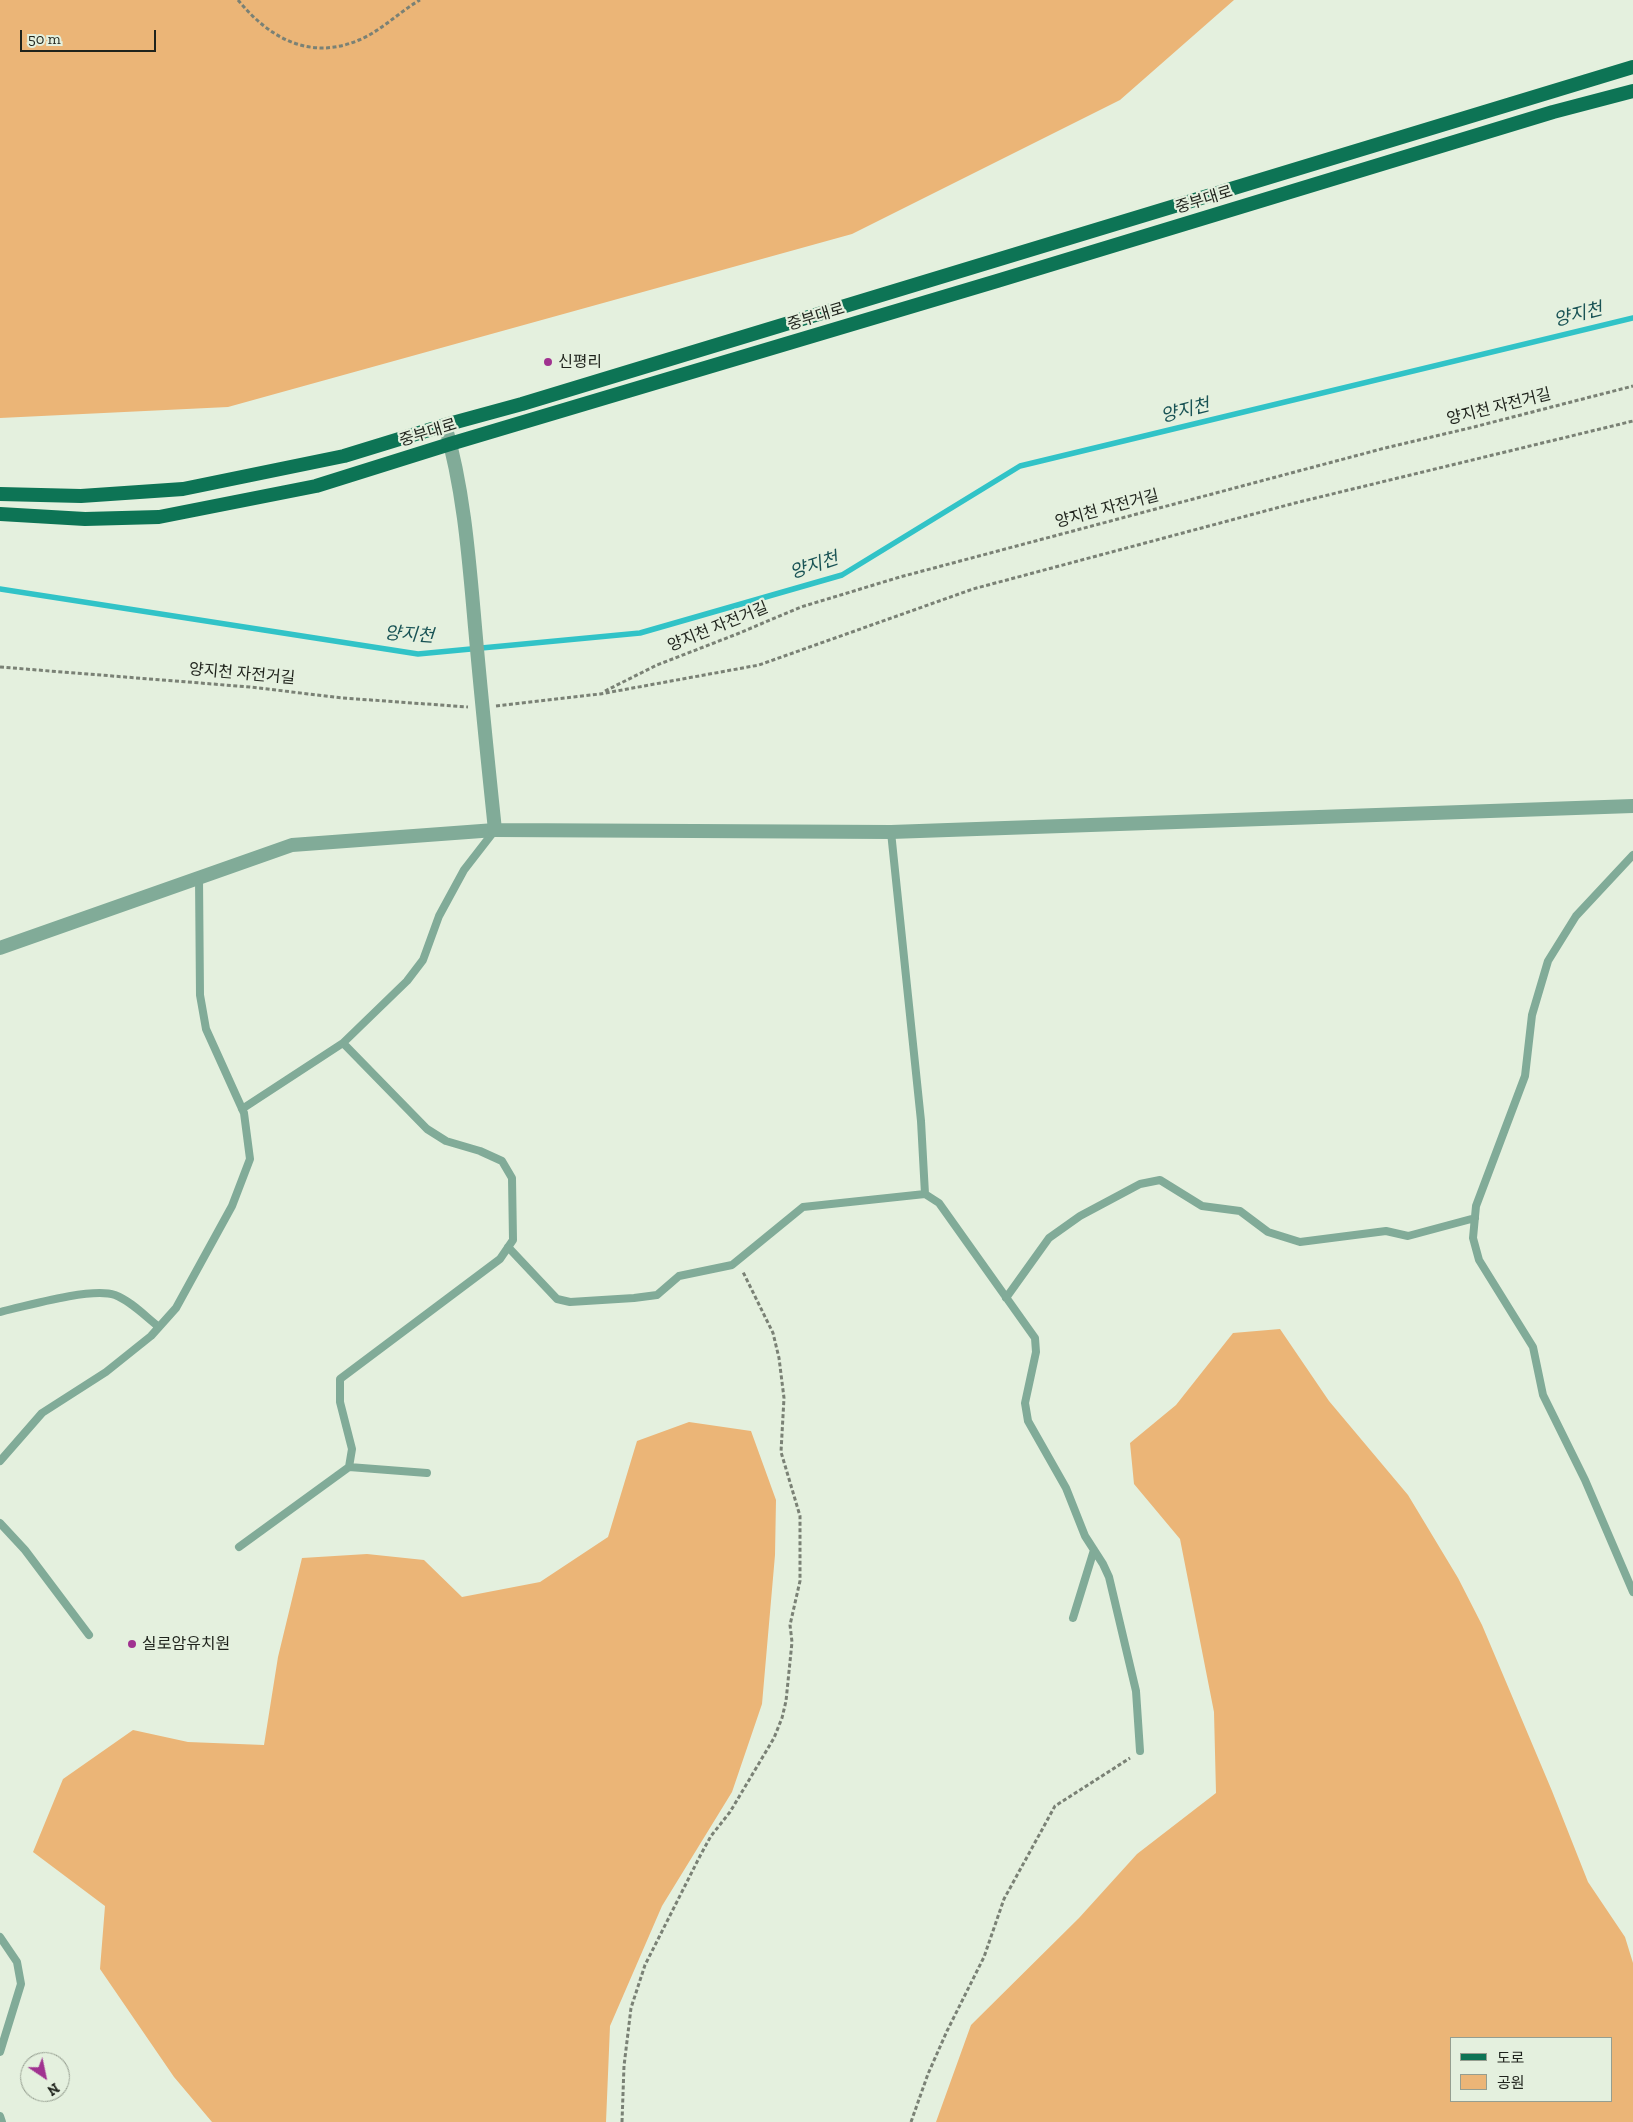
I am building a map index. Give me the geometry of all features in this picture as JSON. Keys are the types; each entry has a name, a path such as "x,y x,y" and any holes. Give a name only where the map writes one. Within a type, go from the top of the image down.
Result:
{"main road":[{"name":"중부대로","path":"0,494 81,496 183,489 344,456 445,425 541,399 1633,67"},
{"name":"중부대로","path":"0,514 85,519 159,517 316,486 1553,112 1633,90"}],"street":[{"path":"445,425 467,531 482,708 495,830"},
{"path":"0,948 292,845 495,830 891,832 1633,806"}],"lane":[{"path":"242,1109 343,1043 407,981 423,960 439,916 464,870 495,830"},
{"path":"891,832 921,1121 925,1194"},
{"path":"1633,855 1576,916 1548,961 1532,1015 1525,1076 1476,1206 1473,1238 1479,1260 1533,1347 1543,1394 1586,1480 1633,1592"},
{"path":"0,1461 42,1413 106,1372 158,1327 176,1308 232,1206 250,1159 242,1109 206,1029 200,995 199,878"},
{"path":"343,1043 426,1129 446,1141 480,1151 502,1161 512,1178 513,1240 500,1259 340,1378 340,1402 352,1449 349,1467"},
{"path":"1006,1298 1049,1238 1080,1216 1140,1184 1160,1180 1202,1206 1240,1211 1268,1232 1300,1242 1386,1231 1408,1236 1475,1218"},
{"path":"508,1247 557,1299 570,1302 657,1295 679,1276 732,1265 803,1207 925,1194 939,1203 1035,1338 1036,1352 1025,1404 1028,1421 1066,1488 1085,1536 1108,1577 1136,1691 1140,1751"},
{"path":"0,1312 92,1293 115,1295 133,1306 158,1327"},
{"path":"239,1548 349,1467 427,1473"},
{"path":"0,1523 25,1550 89,1635"},
{"path":"1073,1618 1094,1550"},
{"path":"0,1937 17,1962 21,1984 0,2052"},
{"path":"0,2116 2,2122"}],"path":[{"path":"238,0 262,25 280,38 299,45 315,48 333,47 359,40 420,0"},
{"name":"양지천 자전거길","path":"600,694 656,665 738,634 800,607 900,577 1385,448 1633,386"},
{"name":"양지천 자전거길","path":"0,667 250,687 343,698 482,708 600,694 759,665 973,589 1295,503 1633,421"},
{"path":"622,2122 624,2066 631,2008 645,1965 711,1836 730,1812 774,1738 786,1701 792,1642 790,1625 800,1581 800,1516 781,1452 784,1398 779,1358 772,1333 737,1260"},
{"path":"911,2122 928,2074 947,2031 984,1957 1004,1899 1055,1806 1140,1751"}],"green space":[{"path":"0,0 1234,0 1120,100 852,234 228,407 0,418"},
{"path":"1280,1329 1329,1401 1408,1495 1458,1578 1482,1625 1588,1882 1625,1937 1633,1963 1633,2122 936,2122 971,2025 1079,1918 1137,1854 1216,1793 1214,1712 1180,1539 1134,1484 1130,1443 1176,1405 1233,1333"},
{"path":"689,1422 751,1431 776,1500 775,1555 762,1704 732,1792 662,1906 610,2026 606,2122 212,2122 174,2077 100,1969 105,1906 33,1852 63,1779 133,1730 188,1742 264,1745 278,1657 302,1558 367,1554 424,1560 462,1597 540,1582 608,1537 637,1441"}],"waterway":[{"name":"양지천","path":"0,589 418,654 640,633 842,575 1020,466 1633,318"}],"place":[{"name":"신평리","path":"548,362"},
{"name":"실로암유치원","path":"132,1644"}]}
